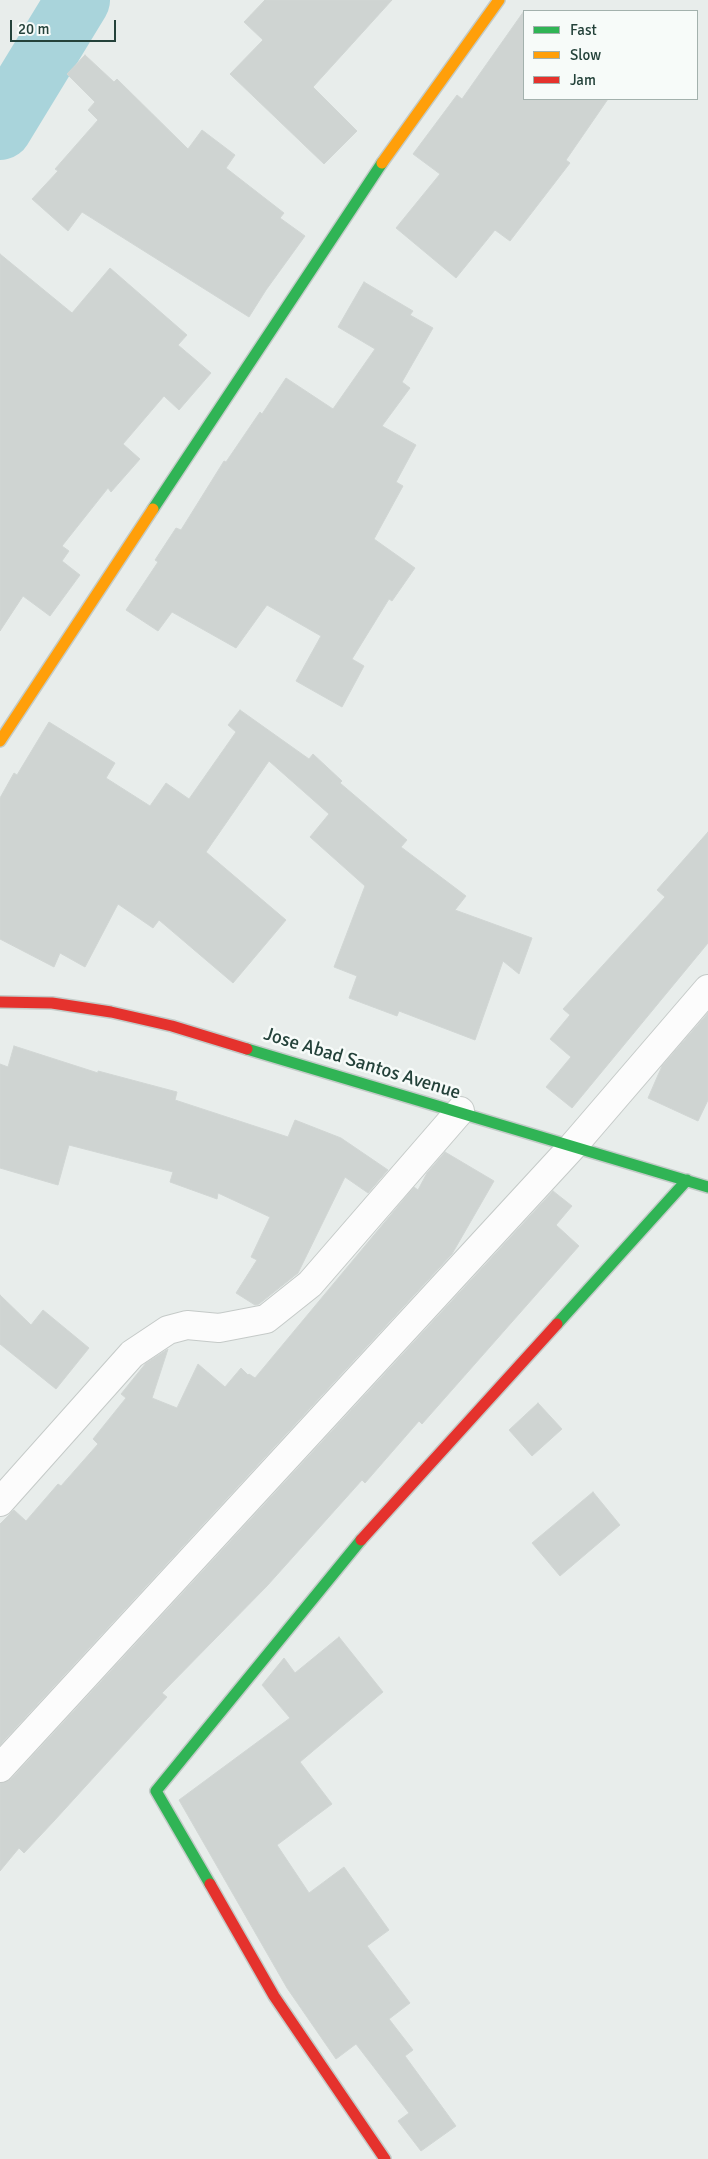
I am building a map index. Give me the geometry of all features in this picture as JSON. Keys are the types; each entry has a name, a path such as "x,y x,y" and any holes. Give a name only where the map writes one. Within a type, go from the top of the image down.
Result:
{"main road":[{"path":"0,741 393,146 499,0"},
{"name":"Jose Abad Santos Avenue","path":"0,1002 52,1003 111,1012 172,1026 708,1187"},
{"path":"385,2159 274,1996 156,1791 348,1554 527,1356 606,1272 686,1180"}],"street":[{"path":"0,1768 573,1146 708,989"},
{"path":"0,1502 132,1354 168,1330 187,1324 219,1328 266,1320 310,1284 460,1111"}],"building":[{"path":"265,0 392,0 313,87 357,131 324,164 230,74 263,40 244,22"},
{"path":"523,12 523,100 607,100 566,160 570,163 510,241 495,230 456,278 396,228 440,174 413,154 457,95 462,99"},
{"path":"85,55 114,82 117,79 188,149 202,130 235,155 226,168 284,213 280,218 305,236 249,317 82,212 68,231 32,199 58,171 55,169 98,120 88,110 95,102 67,74"},
{"path":"0,254 72,313 110,268 187,335 178,345 211,373 179,410 164,396 123,444 140,459 111,492 108,488 62,546 69,551 62,561 80,575 50,616 23,596 0,631"},
{"path":"364,282 413,311 410,315 433,328 402,382 410,388 382,426 416,445 396,482 403,486 374,539 415,568 392,601 389,599 352,659 364,666 342,707 296,681 321,636 267,605 236,648 172,612 158,631 126,610 158,562 155,560 176,528 181,530 224,461 226,462 260,412 262,414 286,378 333,409 375,349 338,327"},
{"path":"240,710 309,759 313,754 342,781 340,783 407,840 401,847 466,896 455,910 532,938 519,974 503,961 475,1040 399,1011 397,1016 349,998 357,976 334,967 365,886 310,837 329,814 269,761 206,852 286,920 233,983 159,920 153,928 118,904 85,967 60,953 54,967 0,939 0,798 14,773 17,775 49,722 115,763 106,778 150,806 166,783 189,799 236,732 228,725"},
{"path":"708,832 708,943 572,1108 546,1087 571,1057 550,1039 570,1015 563,1009 665,897 657,890"},
{"path":"708,1013 708,1100 698,1121 648,1098 662,1066"},
{"path":"14,1046 98,1073 98,1071 177,1092 175,1100 288,1137 295,1120 341,1138 388,1170 368,1193 345,1177 298,1273 259,1304 255,1305 236,1293 257,1260 251,1257 270,1217 218,1193 217,1199 170,1182 173,1172 69,1145 58,1185 0,1168 0,1064 8,1067"},
{"path":"445,1152 494,1181 452,1254 0,1745 0,1524 14,1510 26,1521 58,1484 61,1486 98,1444 93,1439 126,1398 121,1394 146,1363 168,1349 152,1398 177,1408 198,1364 225,1387 241,1368 248,1375 255,1378 414,1187 418,1190 427,1173"},
{"path":"553,1191 572,1206 556,1225 579,1246 422,1424 419,1421 365,1483 362,1480 267,1586 162,1693 167,1697 54,1821 24,1853 19,1848 0,1871 0,1783 11,1779"},
{"path":"0,1295 31,1325 43,1310 89,1348 56,1389 0,1344"},
{"path":"538,1403 562,1429 532,1456 509,1430"},
{"path":"593,1492 620,1525 560,1576 532,1543"},
{"path":"339,1637 383,1692 300,1762 332,1804 277,1845 309,1893 344,1867 389,1930 367,1946 410,2003 389,2019 413,2050 405,2056 456,2126 421,2151 398,2121 409,2113 356,2044 336,2059 287,1988 179,1800 290,1718 262,1685 284,1658 295,1673"}],"waterway":[{"path":"0,128 78,0"}],"traffic: fast":[{"path":"153,509 382,163"},
{"path":"247,1049 708,1187"},
{"path":"557,1324 687,1180"},
{"path":"210,1884 156,1791 361,1540"}],"traffic: slow":[{"path":"382,163 499,0"},
{"path":"0,741 153,509"}],"traffic: jam":[{"path":"0,1002 52,1003 111,1012 172,1026 247,1049"},
{"path":"361,1540 557,1324"},
{"path":"210,1884 274,1996 385,2159"}]}
